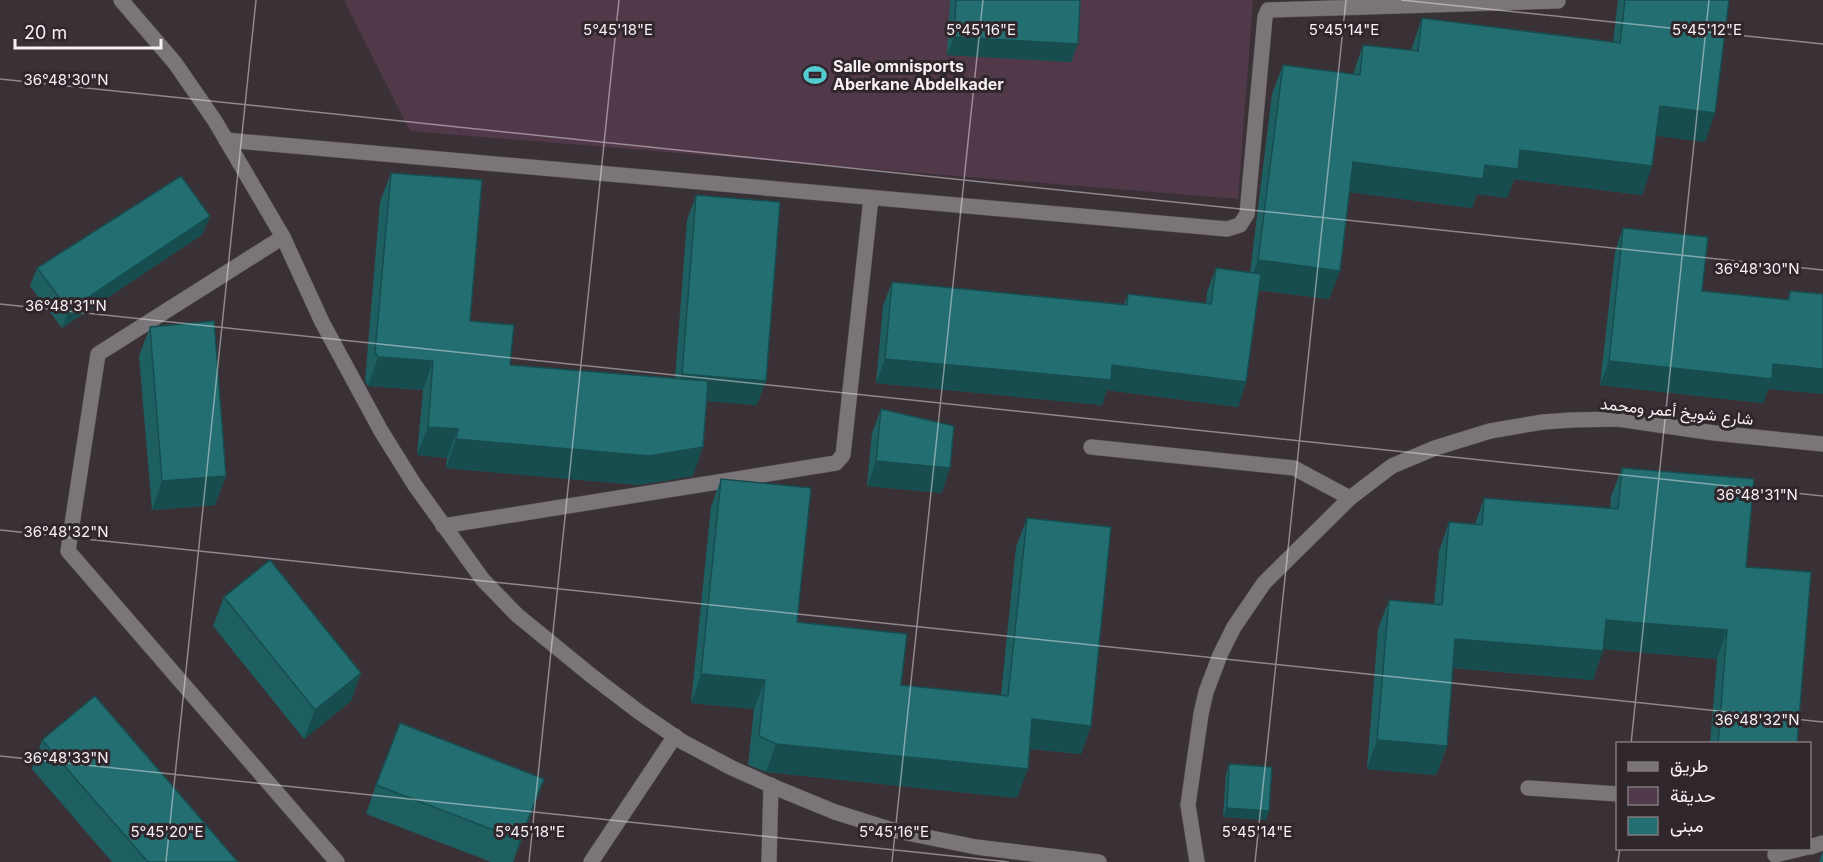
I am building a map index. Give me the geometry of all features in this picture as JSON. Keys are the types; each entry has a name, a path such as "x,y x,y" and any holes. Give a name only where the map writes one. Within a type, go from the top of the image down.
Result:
{"street":[{"path":"121,0 175,63 226,140 283,237 322,322 381,431 443,526 483,580 517,615 639,712 675,736 732,768 771,785 836,812 975,854 1100,862"},
{"path":"226,140 1227,229 1240,225 1247,214 1265,17 1268,10 1558,1"},
{"path":"443,526 836,463 843,455 871,198"},
{"path":"283,237 98,354 68,551 337,862"},
{"name":"شارع شويخ أعمر ومحمد","path":"1197,862 1188,806 1201,714 1206,692 1220,655 1234,627 1264,584 1350,498 1392,466 1435,448 1490,431 1543,422 1618,419 1714,433 1823,444"},
{"path":"1091,447 1294,468 1350,498"},
{"path":"591,862 675,736"},
{"path":"769,862 771,785"},
{"path":"1528,788 1616,794"},
{"path":"1775,855 1799,850"}],"green space":[{"name":"Salle omnisports Aberkane Abdelkader","path":"344,0 1253,0 1238,199 410,131"}],"building":[{"path":"956,0 1080,0 1078,44 954,37"},
{"path":"1625,0 1729,0 1715,113 1660,106 1652,166 1520,150 1518,169 1485,165 1483,179 1353,162 1340,271 1258,260 1283,65 1360,75 1363,45 1418,51 1422,18 1620,43"},
{"path":"391,173 482,180 470,321 514,325 510,365 708,381 703,447 649,456 456,439 458,429 428,427 433,361 378,357 375,352"},
{"path":"181,176 210,216 69,310 37,268"},
{"path":"696,195 780,202 766,381 682,374"},
{"path":"1623,228 1708,237 1702,291 1789,300 1790,291 1823,294 1823,369 1773,364 1772,379 1609,361"},
{"path":"1216,268 1261,274 1246,382 1112,365 1111,380 885,359 892,282 1127,305 1128,294 1211,304"},
{"path":"214,321 226,476 162,481 150,327"},
{"path":"881,409 954,426 950,468 876,461"},
{"path":"1622,468 1754,479 1746,567 1811,572 1797,742 1718,742 1727,630 1606,620 1603,651 1455,639 1447,746 1377,740 1389,600 1442,605 1449,522 1482,525 1484,498 1618,509"},
{"path":"721,479 811,488 797,622 907,634 901,685 1008,696 1027,518 1111,527 1091,726 1032,719 1028,769 776,744 759,736 765,680 701,674"},
{"path":"270,560 361,673 315,710 224,597"},
{"path":"95,696 238,862 148,862 42,740"},
{"path":"400,723 544,779 520,840 376,785"},
{"path":"1229,764 1272,767 1269,811 1227,808"}],"place":[{"name":"Salle omnisports Aberkane Abdelkader","path":"815,75"}]}
